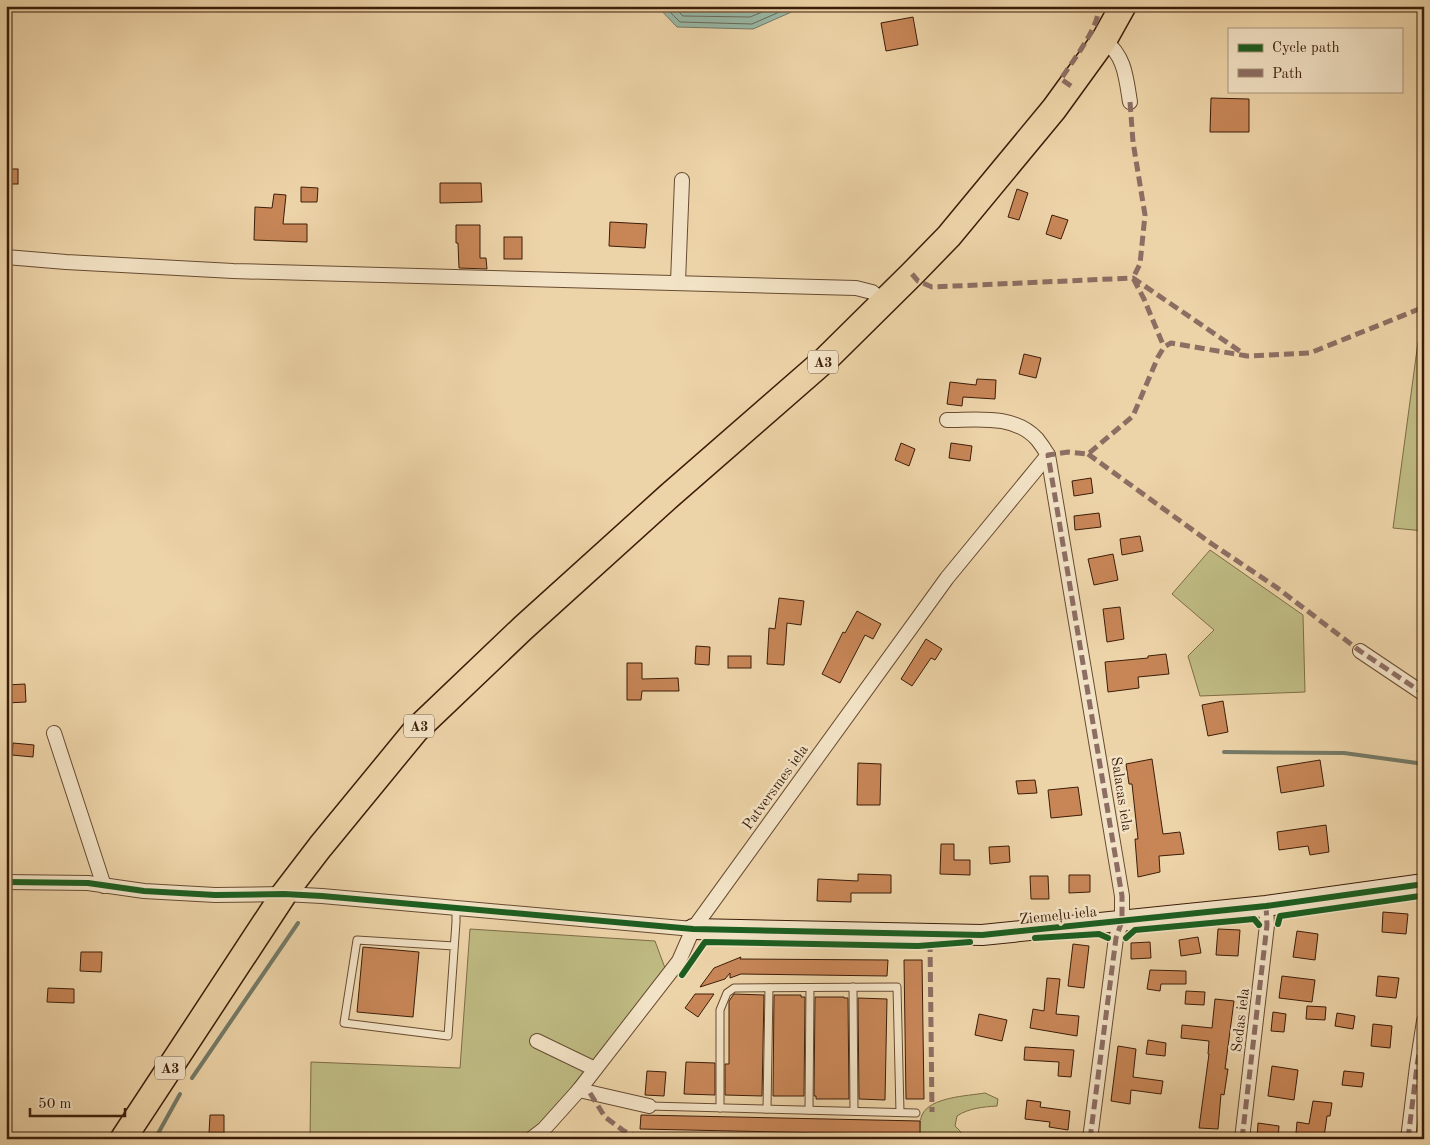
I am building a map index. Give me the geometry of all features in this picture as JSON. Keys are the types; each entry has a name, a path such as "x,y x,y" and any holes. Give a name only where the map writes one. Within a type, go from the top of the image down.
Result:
{"highway":[{"name":"A3","path":"123,1139 284,894 416,730 523,628 654,509 826,359 949,236 1054,109 1104,40 1123,6"}],"street":[{"path":"1104,40 1114,47 1125,71 1130,102"},
{"path":"678,282 682,180"},
{"path":"6,257 76,263 233,271 856,288 872,292 884,302"},
{"path":"947,420 1005,421 1022,428 1037,439 1048,455"},
{"name":"Salacas iela","path":"1048,455 1122,896 1122,920 1116,938 1090,1139"},
{"name":"Patversmes iela","path":"531,1139 544,1129 579,1090 679,961 693,929 947,578 1048,455"},
{"path":"1360,650 1424,694"},
{"path":"54,733 104,886"},
{"path":"6,882 88,883 144,891 215,895 284,894 693,929"},
{"name":"Ziemeļu iela","path":"693,929 982,935 1266,906 1424,884"},
{"name":"Sedas iela","path":"1242,1139 1267,925 1266,906"},
{"path":"1408,1139 1416,1066 1424,1021"},
{"path":"537,1041 595,1069"},
{"path":"579,1090 648,1106"}],"lane":[{"path":"454,946 357,940 344,1023 448,1036 454,946 456,909"},
{"path":"853,987 854,1111"},
{"path":"720,1108 720,1010 727,993 734,988 897,987 900,1112"},
{"path":"767,1109 769,988"},
{"path":"809,1110 810,988"},
{"path":"648,1106 916,1113"}],"shaded area":[{"path":"1418,342 1424,346 1424,531 1393,528"},
{"path":"1210,550 1303,615 1305,692 1200,696 1188,656 1214,630 1172,594"},
{"path":"470,929 655,941 665,968 545,1121 523,1139 310,1139 311,1062 460,1068"},
{"path":"985,1093 998,1099 997,1106 981,1107 957,1116 955,1126 961,1132 962,1139 920,1139 922,1115 933,1104 950,1098"}],"water":[{"path":"657,6 805,6 753,29 677,27"}],"building":[{"path":"913,17 918,45 886,51 881,23"},
{"path":"1211,98 1249,99 1249,132 1210,132"},
{"path":"6,169 18,169 18,184 6,184"},
{"path":"440,183 481,183 482,202 440,203"},
{"path":"301,187 318,188 317,202 301,202"},
{"path":"1017,189 1028,193 1019,220 1008,217"},
{"path":"274,194 286,195 283,224 307,224 307,242 254,240 255,207 272,208"},
{"path":"1052,215 1068,220 1061,239 1046,234"},
{"path":"610,222 647,224 645,248 609,246"},
{"path":"456,225 480,225 480,258 486,258 487,269 459,268"},
{"path":"504,237 522,237 522,259 504,259"},
{"path":"1024,354 1041,358 1036,378 1019,374"},
{"path":"977,379 996,380 995,399 963,397 962,406 947,404 950,382 976,385"},
{"path":"901,443 915,449 909,466 895,460"},
{"path":"951,443 972,446 970,461 949,458"},
{"path":"1091,478 1093,493 1074,496 1072,481"},
{"path":"1099,513 1101,527 1075,530 1074,516"},
{"path":"1140,536 1143,551 1122,555 1120,539"},
{"path":"1113,554 1118,580 1094,585 1088,559"},
{"path":"779,598 804,601 801,625 787,623 784,665 767,664 769,628 775,629"},
{"path":"1120,607 1124,639 1107,642 1103,609"},
{"path":"857,611 881,624 873,639 865,635 840,683 822,674 843,632 845,633"},
{"path":"926,639 942,649 935,660 931,658 912,686 901,679"},
{"path":"696,646 710,647 709,665 695,664"},
{"path":"1166,654 1169,674 1138,677 1139,688 1108,692 1105,662 1148,658 1148,656"},
{"path":"728,656 751,656 751,668 728,668"},
{"path":"627,663 642,663 642,679 678,678 679,691 642,691 641,700 627,700"},
{"path":"25,684 26,702 6,703 6,685"},
{"path":"1223,701 1228,732 1208,736 1202,705"},
{"path":"13,743 34,745 33,757 12,755"},
{"path":"1152,759 1163,834 1180,832 1184,854 1159,856 1160,872 1138,877 1135,839 1138,839 1132,784 1129,784 1126,764"},
{"path":"1320,760 1324,786 1281,793 1277,767"},
{"path":"858,763 881,764 880,805 857,805"},
{"path":"1035,780 1037,793 1018,794 1016,781"},
{"path":"1078,787 1082,815 1051,818 1048,790"},
{"path":"1326,825 1329,852 1310,855 1308,846 1279,850 1277,832"},
{"path":"941,844 954,844 954,860 970,860 970,875 940,874"},
{"path":"1009,846 1010,862 990,864 989,847"},
{"path":"858,874 891,875 891,893 851,893 851,902 817,901 818,879 858,881"},
{"path":"1069,875 1090,875 1090,892 1069,893"},
{"path":"1030,876 1048,876 1049,899 1031,899"},
{"path":"1383,912 1408,914 1406,934 1382,932"},
{"path":"1218,929 1240,930 1238,956 1216,955"},
{"path":"1297,931 1318,934 1315,960 1293,957"},
{"path":"1198,937 1201,953 1181,956 1179,940"},
{"path":"1150,942 1151,958 1131,959 1131,943"},
{"path":"1073,944 1089,946 1084,988 1068,986"},
{"path":"363,947 419,952 413,1017 357,1012"},
{"path":"81,952 102,952 101,972 80,971"},
{"path":"741,957 740,959 888,960 887,976 741,974 730,978 730,973 725,979 700,987 714,968"},
{"path":"904,960 922,960 924,1099 906,1099"},
{"path":"1150,970 1186,971 1186,984 1161,984 1160,991 1147,989"},
{"path":"1282,976 1315,980 1312,1002 1279,998"},
{"path":"1378,976 1399,978 1396,998 1376,996"},
{"path":"1047,978 1060,979 1056,1014 1079,1016 1077,1036 1030,1028 1033,1009 1044,1011"},
{"path":"48,988 74,989 74,1003 47,1002"},
{"path":"1186,991 1205,992 1204,1005 1185,1004"},
{"path":"695,994 714,994 698,1017 685,1008"},
{"path":"734,994 764,995 762,1096 725,1095 725,1064 729,1064 729,1001"},
{"path":"774,995 801,995 801,997 805,997 804,1096 773,1096"},
{"path":"815,997 848,998 849,1099 816,1099 816,1096 814,1096"},
{"path":"858,998 887,999 885,1100 859,1099"},
{"path":"1215,999 1234,1001 1225,1069 1228,1069 1224,1095 1221,1094 1218,1129 1199,1128 1209,1041 1181,1038 1182,1025 1212,1028"},
{"path":"1307,1006 1326,1007 1325,1020 1306,1019"},
{"path":"1273,1012 1286,1014 1284,1032 1271,1031"},
{"path":"1337,1013 1355,1016 1353,1029 1335,1026"},
{"path":"979,1014 1007,1020 1002,1041 975,1035"},
{"path":"1373,1024 1392,1026 1390,1048 1371,1046"},
{"path":"1148,1040 1166,1043 1165,1056 1146,1054"},
{"path":"1118,1046 1136,1049 1133,1077 1163,1081 1161,1094 1131,1090 1130,1104 1111,1101"},
{"path":"1025,1047 1074,1050 1071,1077 1058,1076 1059,1062 1024,1060"},
{"path":"686,1062 715,1063 715,1095 684,1094"},
{"path":"1272,1066 1298,1070 1294,1100 1268,1096"},
{"path":"647,1071 666,1072 664,1096 645,1095"},
{"path":"1344,1071 1364,1073 1362,1087 1342,1085"},
{"path":"1027,1100 1041,1102 1040,1107 1070,1111 1068,1130 1049,1127 1050,1122 1025,1119"},
{"path":"1313,1101 1332,1103 1330,1116 1327,1116 1324,1137 1296,1133 1297,1122 1309,1124"},
{"path":"210,1115 224,1115 224,1133 209,1133"},
{"path":"641,1115 920,1121 920,1135 640,1129"},
{"path":"1258,1123 1279,1126 1278,1139 1257,1139"}],"waterway":[{"path":"1224,752 1344,753 1424,764"},
{"path":"192,1078 298,923"},
{"path":"155,1139 180,1094"}],"marked path":[{"path":"1071,86 1061,79 1091,33 1098,14 1098,6"},
{"path":"1130,102 1133,142 1145,215 1140,264 1133,278 1164,347"},
{"path":"912,274 918,281 932,287 1133,278 1244,354"},
{"path":"1090,1139 1116,938 1122,921 1122,896 1048,455 1068,452 1088,454 1133,416 1158,357 1164,347 1171,343 1247,356 1310,353 1424,307"},
{"path":"1088,454 1212,544 1276,587 1360,651 1424,694"},
{"path":"1242,1139 1267,925 1266,906"},
{"path":"930,942 932,1112"},
{"path":"1408,1139 1424,1021"},
{"path":"590,1093 605,1117 624,1131 640,1138 695,1139"}],"cycle path":[{"path":"6,882 88,883 144,891 215,895 284,894 322,896 693,929 982,935 1266,906 1424,884"},
{"path":"1278,924 1280,916 1420,896 1424,897"},
{"path":"1126,938 1135,930 1254,919 1259,925"},
{"path":"1035,938 1099,934 1108,938"},
{"path":"682,975 705,942 918,946 970,942"}]}
